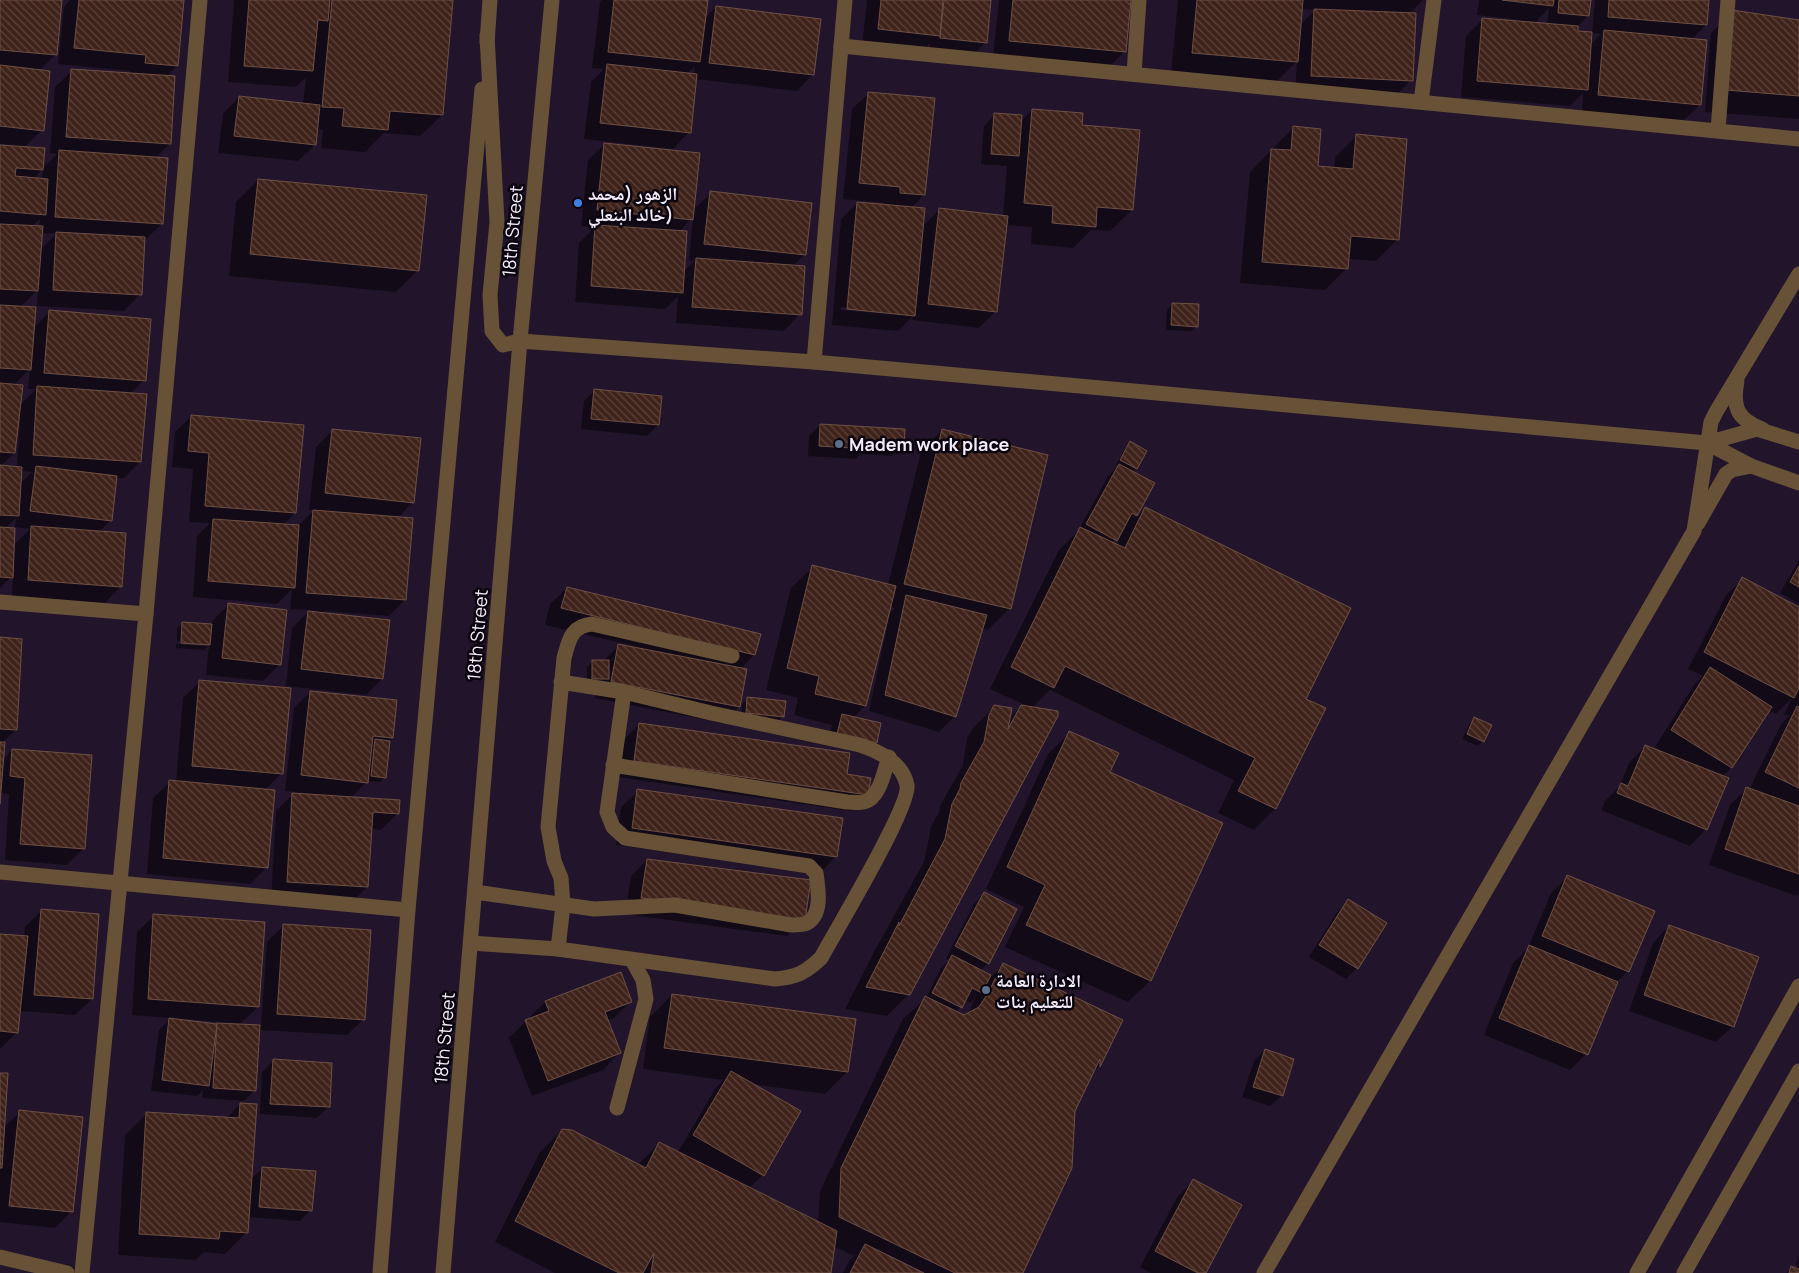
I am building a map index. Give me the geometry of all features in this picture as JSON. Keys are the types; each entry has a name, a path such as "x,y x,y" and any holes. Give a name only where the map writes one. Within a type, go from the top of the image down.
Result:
{"street":[{"path":"82,1273 146,614 200,0"},
{"path":"380,1273 408,910 490,0"},
{"name":"18th Street","path":"443,1273 520,341 552,0"},
{"path":"814,362 845,0"},
{"path":"1134,74 1139,0"},
{"path":"1422,102 1434,0"},
{"path":"1718,130 1728,0"},
{"path":"487,35 496,222 490,295 492,331 503,345 520,341 814,362 1706,443 1751,466 1799,483"},
{"path":"841,46 1799,139"},
{"path":"1694,531 1706,443 1711,422 1799,274"},
{"path":"1738,375 1734,402 1743,419 1752,425 1799,442"},
{"path":"1706,443 1747,430 1766,430"},
{"path":"1264,1273 1726,474 1732,470 1751,466"},
{"path":"0,602 146,614"},
{"path":"558,949 563,904 561,878 554,861 548,827 564,658 575,630 583,625 592,624 732,656"},
{"path":"471,943 558,949 775,979 792,977 807,972 821,958 888,836 907,794 906,784 902,775 888,757 860,744 710,713 624,692 561,682"},
{"path":"475,892 602,909 643,905 675,905 791,925 808,922 817,912 816,874 809,866 625,838 614,827 607,812 624,692"},
{"path":"613,765 848,802 863,802 870,800 877,791 888,757"},
{"path":"0,872 408,910"},
{"path":"617,1108 646,999 643,980 632,960"},
{"path":"1637,1273 1799,986"},
{"path":"1684,1273 1799,1071"},
{"path":"0,1257 67,1273"}],"building":[{"path":"0,0 62,0 57,55 0,50"},
{"path":"79,0 184,0 178,66 145,63 146,55 74,48"},
{"path":"249,0 330,0 328,21 318,20 313,71 244,66"},
{"path":"332,0 453,0 443,115 390,111 388,130 342,126 344,108 322,107"},
{"path":"614,0 708,0 700,62 608,52"},
{"path":"881,0 943,0 940,36 878,29"},
{"path":"944,0 991,0 987,43 940,38"},
{"path":"1013,0 1131,0 1126,52 1009,41"},
{"path":"1197,0 1303,0 1298,62 1192,53"},
{"path":"1502,0 1554,0 1553,6"},
{"path":"1559,0 1591,0 1589,16 1558,13"},
{"path":"1609,0 1709,0 1707,25 1608,17"},
{"path":"716,6 821,19 814,75 709,63"},
{"path":"1314,9 1416,13 1413,81 1311,76"},
{"path":"1732,10 1799,20 1799,96 1726,90"},
{"path":"1482,18 1578,26 1578,31 1592,32 1588,90 1477,81"},
{"path":"1604,30 1707,40 1701,105 1598,95"},
{"path":"607,64 697,74 691,133 600,123"},
{"path":"0,65 50,71 44,131 0,126"},
{"path":"71,69 175,76 171,144 66,137"},
{"path":"868,92 935,98 925,195 900,193 900,187 859,183"},
{"path":"239,96 320,105 316,145 234,136"},
{"path":"1032,109 1083,113 1082,125 1140,130 1133,210 1097,207 1096,227 1052,223 1053,206 1024,203"},
{"path":"994,113 1022,115 1019,156 991,154"},
{"path":"1293,126 1321,129 1318,166 1353,169 1356,134 1407,139 1399,240 1351,236 1348,269 1262,262 1271,149 1291,150"},
{"path":"604,143 700,153 693,220 597,210"},
{"path":"0,145 45,148 43,170 16,168 15,176 48,179 46,215 0,211"},
{"path":"59,150 168,158 163,224 55,217"},
{"path":"258,179 427,195 419,271 250,254"},
{"path":"710,191 812,203 806,255 704,244"},
{"path":"857,202 925,208 915,316 847,309"},
{"path":"939,208 1008,216 997,312 928,304"},
{"path":"0,224 43,226 38,291 0,289"},
{"path":"595,225 687,231 683,293 591,286"},
{"path":"56,232 145,237 142,295 53,290"},
{"path":"696,258 805,266 802,315 692,307"},
{"path":"1172,303 1199,304 1198,327 1171,325"},
{"path":"0,305 36,307 31,370 0,368"},
{"path":"49,310 151,319 146,381 44,373"},
{"path":"0,383 23,385 15,453 0,452"},
{"path":"37,386 147,394 141,462 33,455"},
{"path":"594,389 662,396 659,425 591,419"},
{"path":"191,415 304,425 296,513 205,506 209,453 188,451"},
{"path":"820,424 905,429 904,446 868,444 868,449 819,446"},
{"path":"332,429 421,438 414,503 325,493"},
{"path":"942,429 1048,455 1011,609 904,584"},
{"path":"1130,441 1147,451 1137,469 1120,460"},
{"path":"1119,464 1155,483 1137,516 1132,513 1117,541 1086,524"},
{"path":"0,465 22,467 19,516 0,515"},
{"path":"36,466 117,476 112,521 30,511"},
{"path":"1145,507 1351,608 1306,699 1326,708 1276,809 1238,791 1255,758 1065,666 1054,688 1011,667 1080,527 1125,548"},
{"path":"313,510 413,518 406,600 306,593"},
{"path":"213,519 299,525 295,588 208,581"},
{"path":"31,526 126,533 122,587 28,580"},
{"path":"0,527 15,528 13,578 0,577"},
{"path":"812,565 896,586 866,706 815,694 819,676 787,668"},
{"path":"1799,566 1799,587 1790,582"},
{"path":"1742,577 1799,607 1799,688 1794,698 1704,652"},
{"path":"567,587 761,634 755,655 561,608"},
{"path":"906,595 987,615 956,717 885,695"},
{"path":"228,603 287,610 281,665 222,658"},
{"path":"308,611 390,620 383,679 301,669"},
{"path":"182,622 212,624 210,645 181,643"},
{"path":"0,637 22,639 17,730 0,729"},
{"path":"618,644 747,669 740,707 611,682"},
{"path":"592,660 609,660 609,679 592,679"},
{"path":"1710,667 1772,707 1732,768 1671,730"},
{"path":"199,680 291,688 283,774 192,766"},
{"path":"310,691 397,700 393,738 373,736 368,783 301,775"},
{"path":"747,697 786,701 784,717 746,713"},
{"path":"994,705 1012,708 1008,729 1021,705 1058,711 1058,716 910,995 866,987 945,839 952,804 961,783 984,742 989,715"},
{"path":"1797,706 1799,707 1799,788 1765,772"},
{"path":"842,714 881,723 877,743 837,734"},
{"path":"1474,717 1492,725 1484,742 1467,734"},
{"path":"639,723 850,753 847,774 871,778 868,795 634,761"},
{"path":"1069,731 1119,753 1110,772 1223,823 1151,981 1026,925 1045,885 1007,867"},
{"path":"375,739 390,741 386,778 371,776"},
{"path":"0,742 5,742 0,804"},
{"path":"1645,745 1729,778 1707,830 1617,793 1621,783 1628,786"},
{"path":"12,749 92,755 85,849 20,844 25,778 10,776"},
{"path":"169,780 275,790 268,868 163,858"},
{"path":"1746,787 1799,806 1799,874 1725,849"},
{"path":"637,789 843,818 837,857 632,828"},
{"path":"292,793 400,800 399,814 373,812 368,887 287,882"},
{"path":"647,859 811,880 805,920 641,898"},
{"path":"1567,875 1655,911 1629,972 1542,936"},
{"path":"984,892 1017,909 989,964 955,946"},
{"path":"1348,899 1387,923 1358,969 1319,945"},
{"path":"41,909 99,914 93,999 34,995"},
{"path":"153,914 265,922 259,1007 148,999"},
{"path":"283,924 371,930 365,1020 277,1014"},
{"path":"1669,925 1759,957 1734,1027 1644,995"},
{"path":"0,934 28,936 18,1033 0,1031"},
{"path":"1529,945 1618,982 1588,1055 1499,1018"},
{"path":"952,955 991,975 982,993 972,988 962,1008 932,993"},
{"path":"1003,963 1123,1020 1100,1067 1100,1059 1075,1111 1072,1168 1023,1273 955,1273 839,1217 841,1168 925,996 964,1015 979,1007"},
{"path":"621,972 632,1002 605,1012 621,1053 548,1081 525,1020 549,1011 545,1001"},
{"path":"672,994 856,1019 848,1072 664,1048"},
{"path":"169,1018 217,1024 209,1086 162,1080"},
{"path":"217,1023 260,1025 256,1091 213,1088"},
{"path":"1265,1049 1294,1059 1283,1096 1253,1087"},
{"path":"273,1059 332,1063 330,1107 270,1104"},
{"path":"731,1071 801,1111 764,1176 693,1135"},
{"path":"0,1073 8,1073 2,1168 0,1168"},
{"path":"240,1103 257,1104 248,1233 220,1231 219,1239 139,1234 146,1112 239,1118"},
{"path":"19,1110 83,1117 73,1212 9,1206"},
{"path":"562,1129 572,1130 646,1168 659,1142 837,1231 831,1273 651,1273 654,1253 643,1273 619,1273 515,1221"},
{"path":"262,1167 316,1171 312,1211 259,1207"},
{"path":"1193,1179 1242,1205 1206,1273 1198,1273 1155,1251"},
{"path":"865,1244 924,1273 850,1273"},
{"path":"1791,1266 1799,1269 1799,1273 1789,1273"}],"place":[{"name":"الزهور (محمد خالد البنعلي)","path":"578,203"},
{"name":"Madem work place","path":"839,444"},
{"name":"الادارة العامة للتعليم بنات","path":"986,990"}]}
